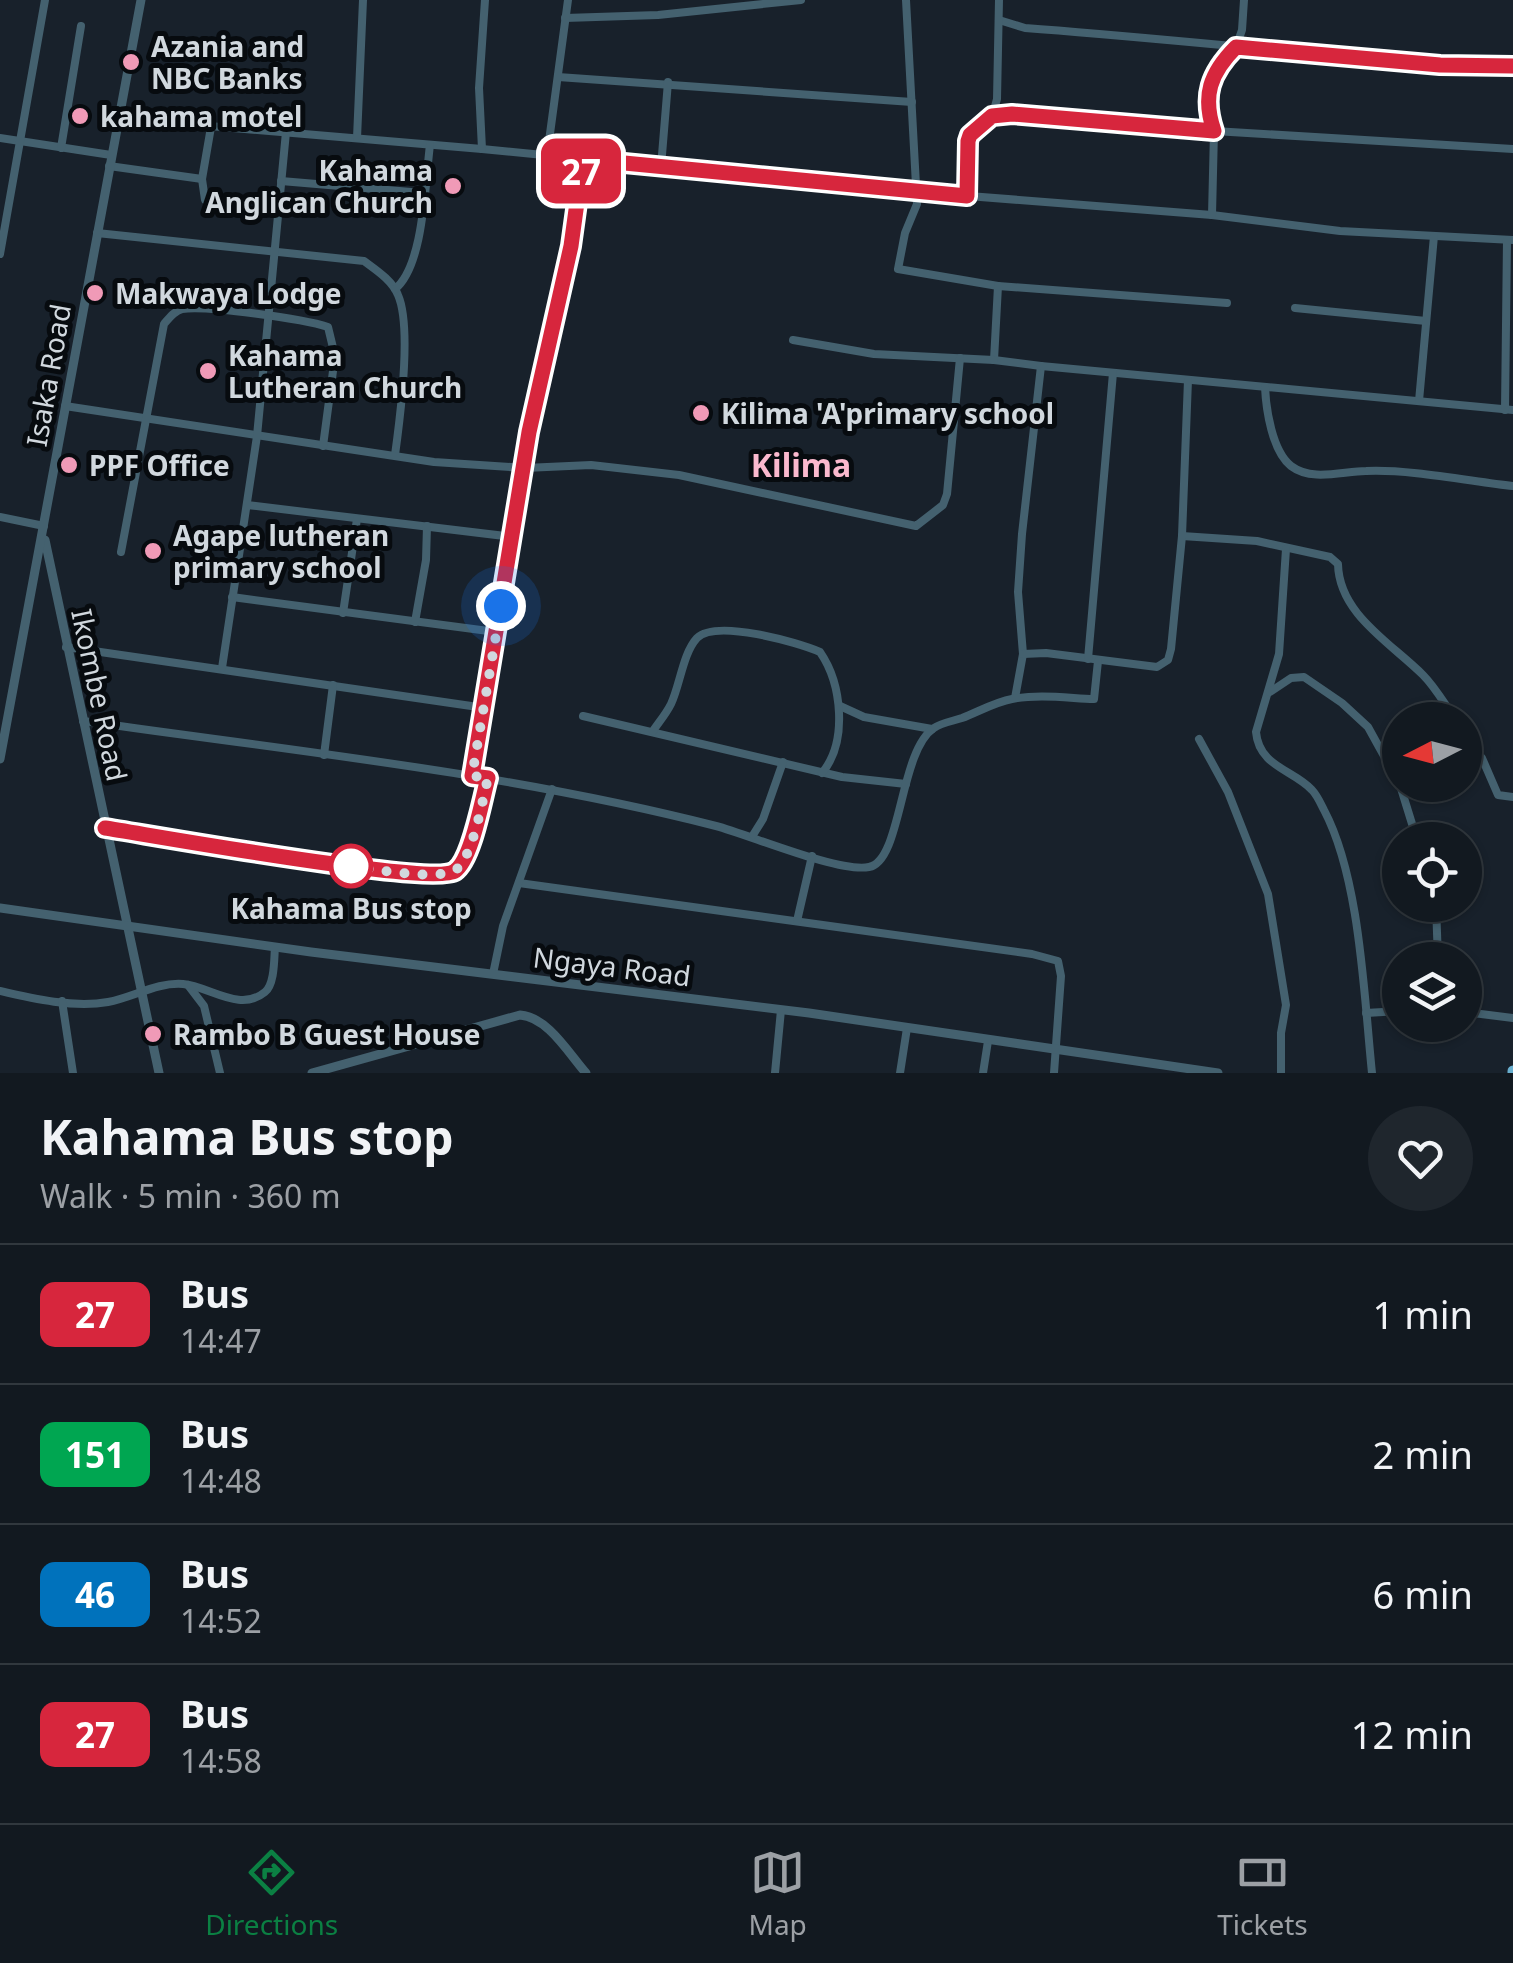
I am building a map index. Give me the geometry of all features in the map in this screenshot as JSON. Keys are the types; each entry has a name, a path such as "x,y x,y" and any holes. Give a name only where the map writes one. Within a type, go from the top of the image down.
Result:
{"street":[{"path":"0,254 45,0"},
{"name":"Isaka Road","path":"0,759 141,0"},
{"path":"357,138 363,0"},
{"path":"482,148 479,88 485,0"},
{"path":"546,156 568,0"},
{"path":"565,18 658,15 801,0"},
{"path":"906,0 917,204 905,233 898,269 998,286 1227,302"},
{"path":"967,196 968,141 992,116 998,90 999,0"},
{"path":"1212,215 1214,131 1208,112 1210,80 1236,47 1244,18 1244,0"},
{"path":"999,20 1026,28 1236,47 1440,65 1513,66"},
{"path":"62,148 82,26"},
{"path":"558,77 912,102"},
{"path":"661,167 668,82"},
{"path":"992,116 1026,114 1214,131 1513,148"},
{"path":"120,115 211,127 482,148 917,192 1212,215 1340,231 1510,240 1509,410 994,360 874,354 793,340"},
{"path":"211,127 202,179 204,200 232,206"},
{"path":"222,668 257,436 286,132"},
{"path":"0,138 202,179"},
{"path":"395,289 405,282 416,255 430,145"},
{"path":"472,776 529,432 571,246 583,159"},
{"path":"281,181 424,192"},
{"path":"97,232 364,261 395,289 401,303 401,406 394,455"},
{"path":"1419,401 1434,236"},
{"path":"994,360 998,286"},
{"path":"1296,308 1426,322"},
{"path":"121,552 164,324 172,314 182,309 268,316 317,324 332,332 335,356 322,446"},
{"path":"66,406 479,466 591,466 679,474 916,526 942,505 947,494 960,358"},
{"path":"1015,698 1023,654 1018,592 1041,366"},
{"path":"1088,659 1113,373"},
{"path":"1023,654 1157,667 1168,660 1182,536 1188,380"},
{"path":"1265,387 1270,426 1287,464 1299,470 1319,475 1369,470 1513,486"},
{"path":"247,505 513,537"},
{"path":"0,517 44,529"},
{"path":"343,613 357,518"},
{"path":"416,622 427,526"},
{"name":"Ikombe Road","path":"44,529 66,648 159,1073"},
{"path":"1182,536 1257,541 1330,557 1338,564 1344,594 1356,611 1424,676 1443,702"},
{"path":"1286,549 1278,654 1257,740 1269,760 1312,789 1333,828 1348,879 1372,1073"},
{"path":"232,597 496,632"},
{"path":"653,731 670,707 693,644 708,630 760,634 820,652 835,682 840,706 829,764 822,772"},
{"path":"66,648 485,708"},
{"path":"840,706 864,716 932,729 1015,698 1094,699 1098,661"},
{"path":"1269,693 1286,680 1304,678 1342,703 1368,727 1382,752"},
{"path":"324,755 333,685"},
{"path":"583,716 869,782 906,784"},
{"path":"82,721 552,789 753,836 857,867 880,862 899,815 914,753 932,729"},
{"path":"1199,739 1228,792 1268,894 1286,1004 1281,1032 1282,1073"},
{"path":"1482,758 1498,795 1513,797"},
{"path":"753,836 784,762"},
{"path":"105,828 290,858 444,875 459,868 468,849 488,778"},
{"path":"493,974 503,926 552,789"},
{"path":"797,921 812,856"},
{"path":"519,883 1032,954 1058,961 1061,976 1054,1073"},
{"name":"Ngaya Road","path":"0,908 275,947 781,1010 1218,1073"},
{"path":"0,992 91,1004 142,993 162,984 188,984 230,998 248,999 266,992 270,986 275,947"},
{"path":"188,984 204,1006 220,1073"},
{"path":"62,1001 73,1073"},
{"path":"775,1073 781,1010"},
{"path":"1366,1013 1382,1012"},
{"path":"1482,1014 1513,1018"},
{"path":"312,1073 520,1015 534,1017 544,1025 586,1073"},
{"path":"900,1073 907,1028"},
{"path":"983,1073 988,1041"}],"bus line":[{"name":"27","path":"105,828 380,870 444,875 459,868 488,778 472,776 529,432 571,246 583,159 967,196 968,141 992,116 1026,114 1214,131 1208,112 1210,80 1236,47 1440,65 1513,66"}],"place":[{"name":"Azania and NBC Banks","path":"131,62"},
{"name":"kahama motel","path":"80,116"},
{"name":"Kahama Anglican Church","path":"453,186"},
{"name":"Makwaya Lodge","path":"95,293"},
{"name":"Kahama Lutheran Church","path":"208,371"},
{"name":"Kilima 'A'primary school","path":"701,413"},
{"name":"PPF Office","path":"69,465"},
{"name":"Agape lutheran primary school","path":"153,551"},
{"name":"Kahama Bus stop","path":"351,866"},
{"name":"Rambo B Guest House","path":"153,1034"}],"district":[{"name":"Kilima","path":"801,464"}],"route":[{"path":"351,866 444,875 459,868 488,778 472,776 501,606"}]}
